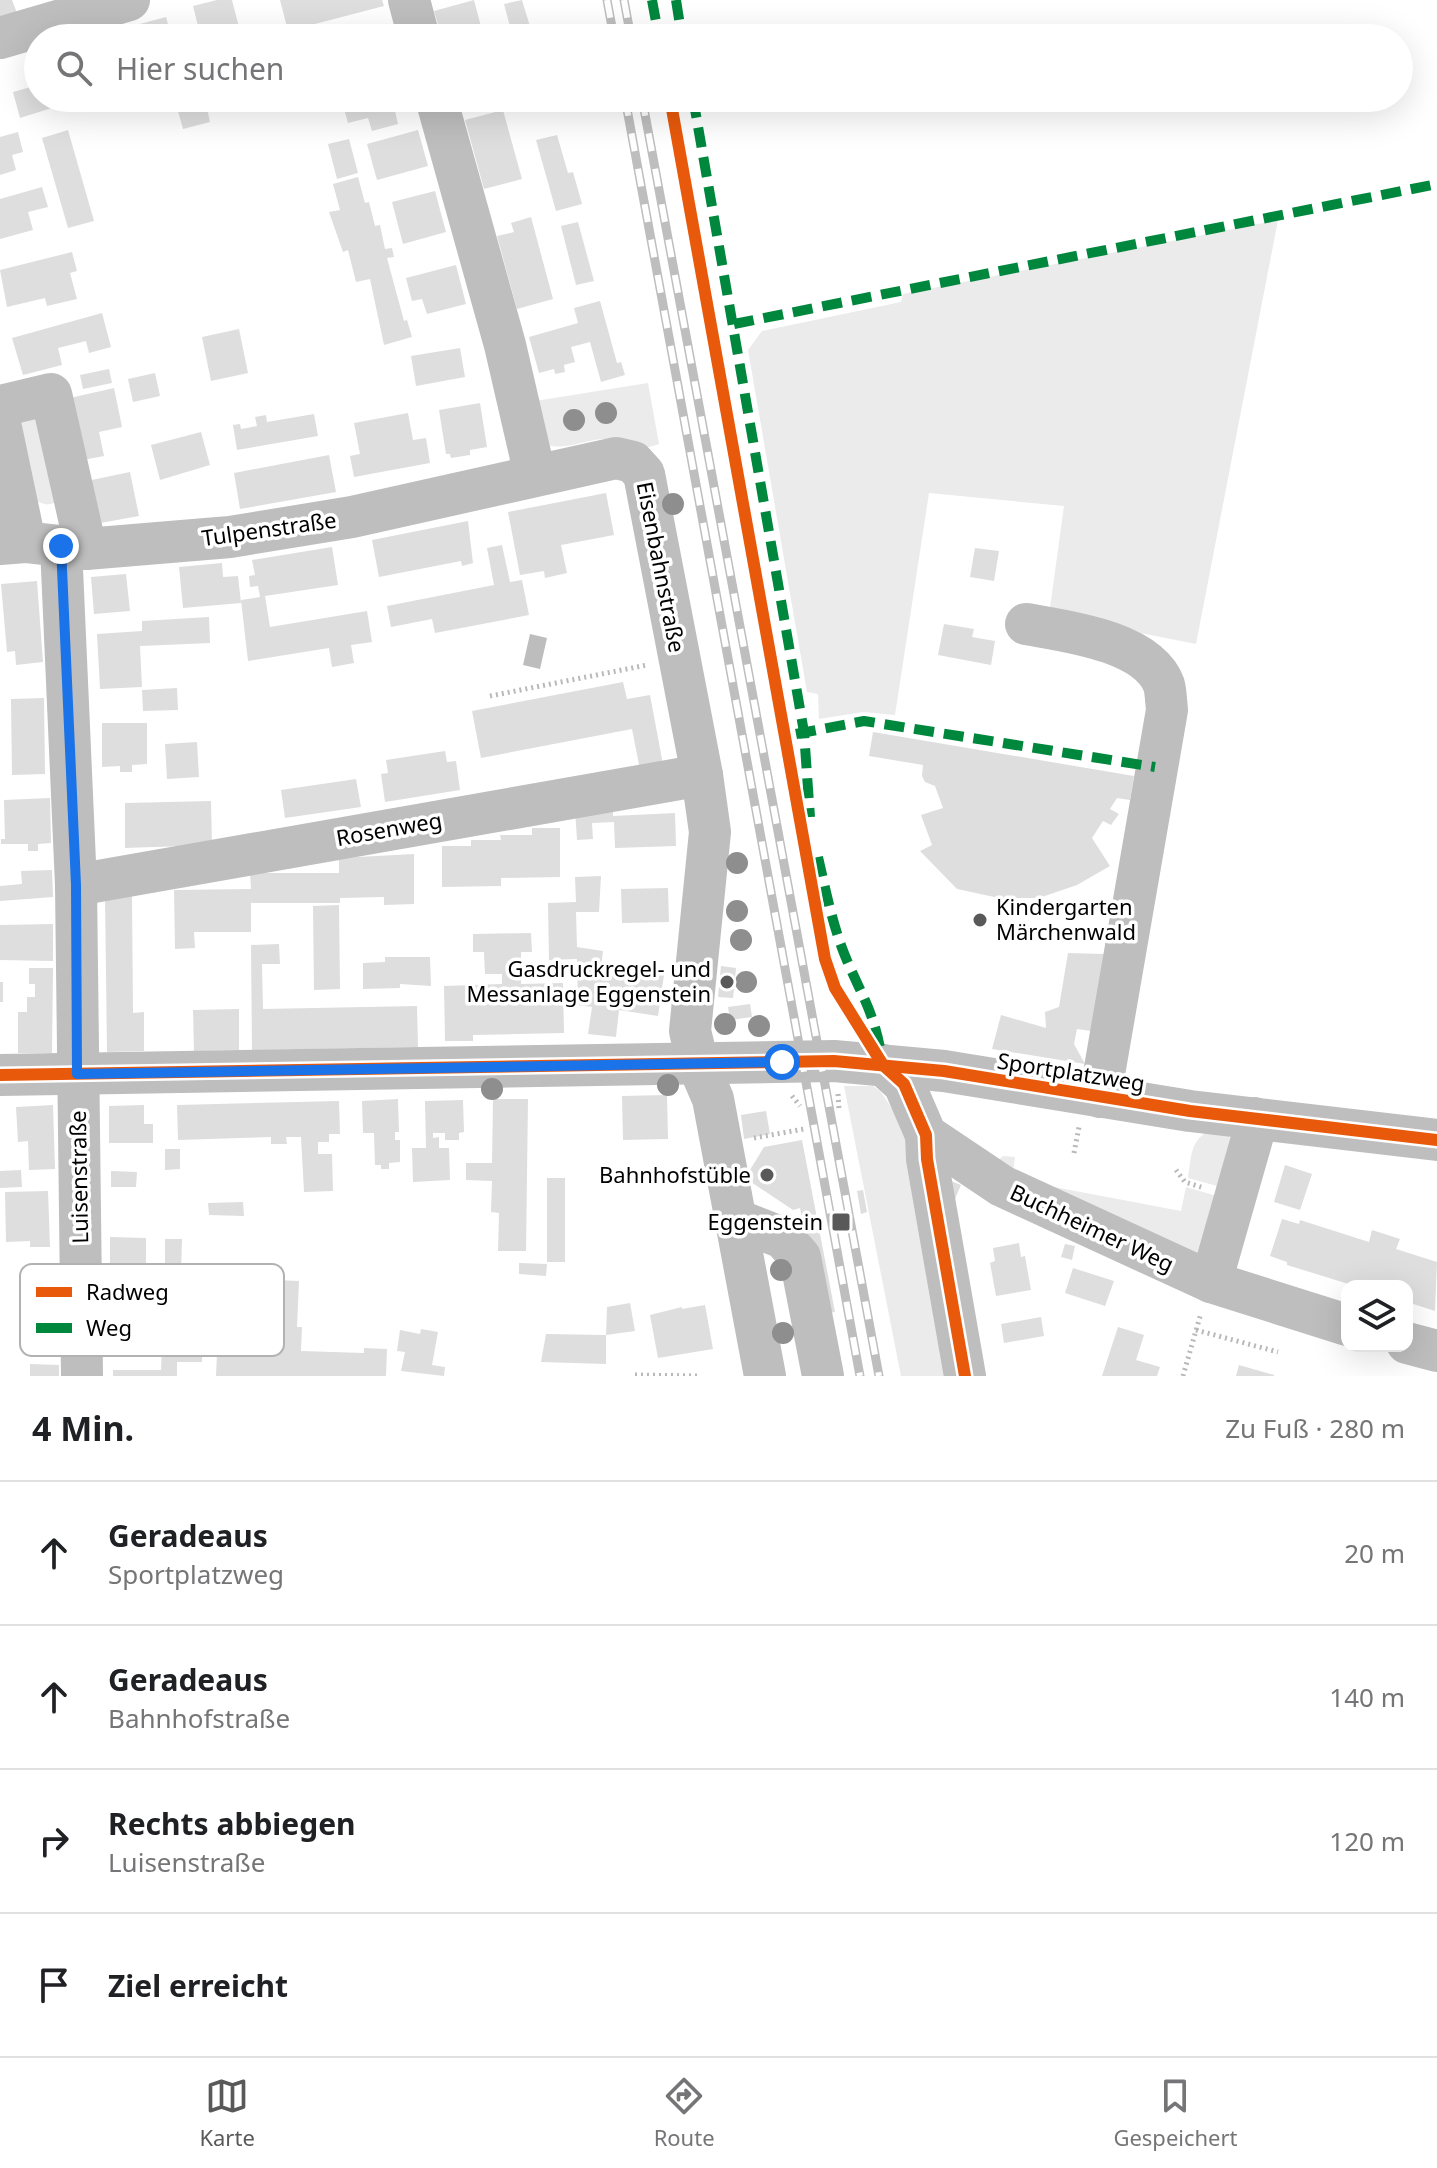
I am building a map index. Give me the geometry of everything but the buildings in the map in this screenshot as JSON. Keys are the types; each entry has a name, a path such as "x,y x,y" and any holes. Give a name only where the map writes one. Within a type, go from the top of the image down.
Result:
{"street":[{"path":"48,24 129,0"},
{"path":"409,0 415,24"},
{"path":"0,38 24,31"},
{"path":"440,112 505,345 535,475"},
{"path":"0,406 51,394 43,545"},
{"name":"Luisenstraße","path":"0,423 43,545 76,885 80,1264"},
{"name":"Eisenbahnstraße","path":"535,475 616,458 633,462 644,474 702,775 710,832 690,1031 698,1064 713,1099 765,1376"},
{"name":"Tulpenstraße","path":"43,545 245,535 352,517 535,475"},
{"path":"1026,624 1116,645 1140,657 1154,669 1164,685 1167,710 1100,1097"},
{"name":"Rosenweg","path":"76,885 702,775"},
{"name":"Sportplatzweg","path":"0,1075 834,1061 944,1071 1100,1097 1437,1140"},
{"path":"883,1065 904,1084 926,1135 927,1159 965,1376"},
{"path":"1211,1282 1253,1135 1255,1118"},
{"name":"Buchheimer Weg","path":"926,1135 1002,1186 1211,1282 1341,1323"},
{"path":"737,1220 783,1238 800,1257 823,1376"},
{"path":"1413,1345 1437,1351"},
{"name":"Luisenstraße","path":"82,1356 82,1376"}],"path":[{"path":"490,696 680,659"},
{"path":"722,1144 804,1129"},
{"path":"1183,1376 1211,1282"},
{"path":"1196,1330 1278,1352"},
{"path":"635,1375 698,1376"}],"shaded area":[{"path":"1278,220 1196,644 1049,615 1064,506 929,493 895,715 863,712 819,719 818,694 807,692 748,350 762,331 901,302 903,294"},
{"path":"648,383 659,444 639,450 607,439 562,446 548,445 535,401"},
{"path":"33,403 60,500 50,504 34,499 20,416"},
{"path":"530,634 547,638 540,669 523,665"},
{"path":"844,1086 873,1086 880,1091 902,1123 956,1376 901,1376"},
{"path":"1210,1131 1224,1132 1235,1142 1228,1189 1188,1178 1195,1144"},
{"path":"1003,1156 1015,1157 1012,1179 1181,1211 1186,1187 1224,1198 1205,1266 1198,1267 1004,1180 996,1168"}],"railway":[{"path":"607,0 611,24"},
{"path":"624,0 628,24"},
{"path":"628,112 860,1376"},
{"path":"645,112 879,1376"}],"marked path":[{"path":"652,0 656,24"},
{"path":"676,0 680,24"},
{"path":"695,112 804,732 810,817"},
{"path":"734,324 1437,184"},
{"path":"796,734 864,721 1155,767"},
{"path":"818,857 838,937 870,1011 881,1054"}],"cycle path":[{"path":"673,112 825,959 835,988 883,1065 904,1084 926,1135 927,1159 965,1376"},
{"path":"0,1075 834,1061 944,1071 1190,1111 1437,1140"}],"place":[{"name":"Kindergarten Märchenwald","path":"980,920"},
{"name":"Gasdruckregel- und Messanlage Eggenstein","path":"727,982"},
{"name":"Bahnhofstüble","path":"767,1175"},
{"name":"Eggenstein","path":"841,1222"}],"route":[{"path":"61,546 76,885 77,1074 782,1062"}]}
